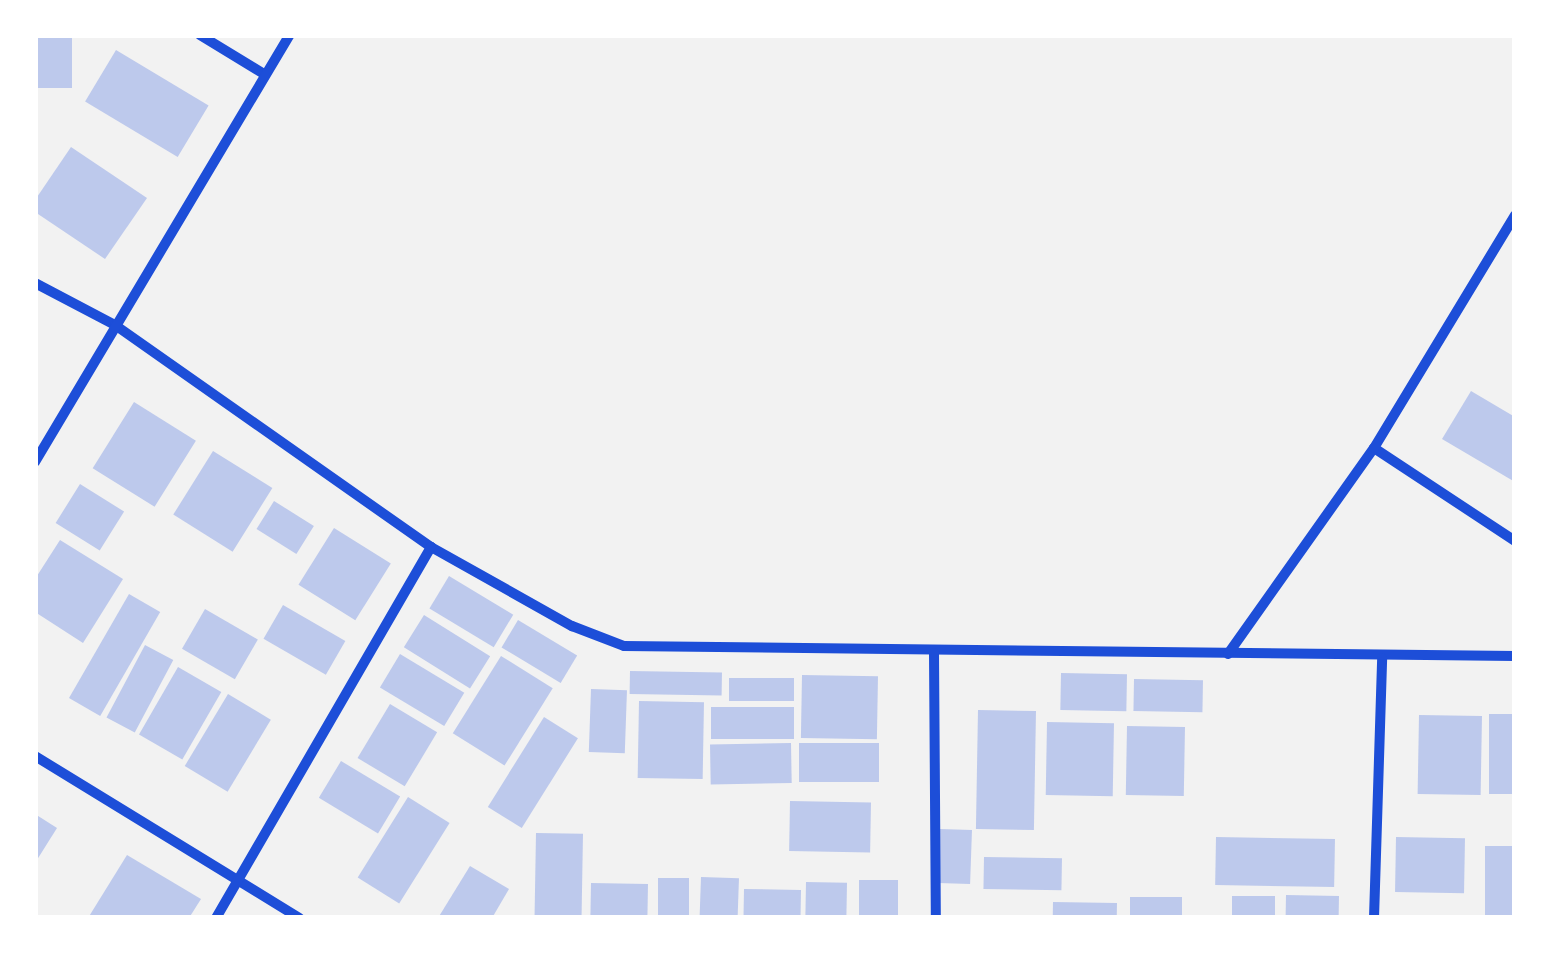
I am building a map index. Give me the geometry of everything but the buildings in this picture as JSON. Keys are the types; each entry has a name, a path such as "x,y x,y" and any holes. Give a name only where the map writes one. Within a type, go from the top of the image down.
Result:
{"street":[{"path":"200,35 264,74"},
{"path":"35,462 290,35"},
{"path":"1228,654 1374,448 1515,216"},
{"path":"35,283 116,325 431,546 572,626 624,646 934,653 1515,656"},
{"path":"1374,448 1515,541"},
{"path":"216,918 431,546"},
{"path":"934,653 936,918"},
{"path":"1374,918 1382,658"},
{"path":"35,756 298,918"}]}
